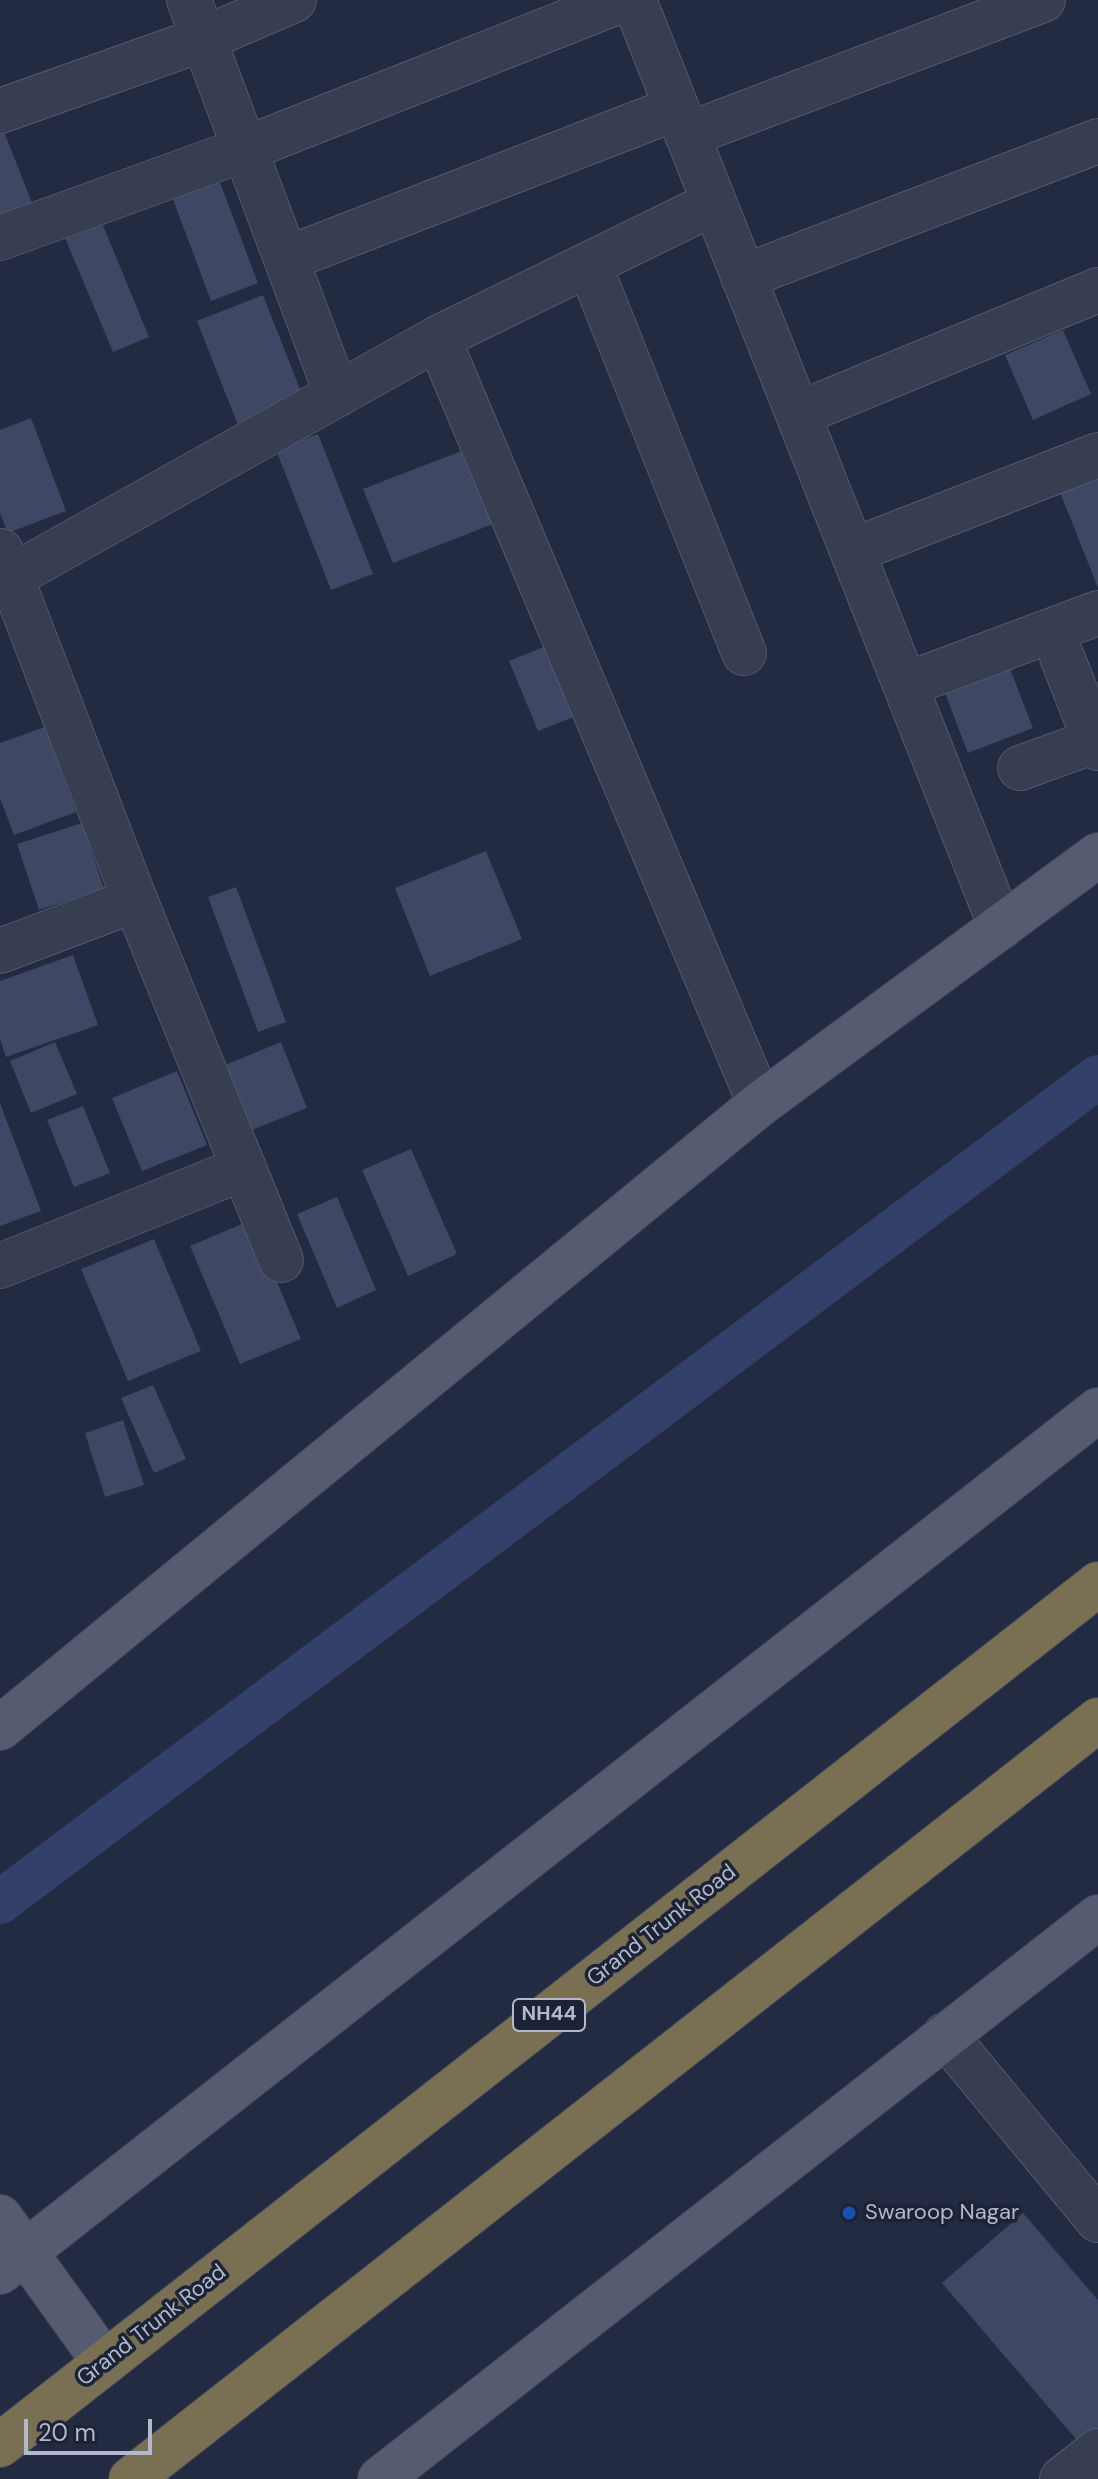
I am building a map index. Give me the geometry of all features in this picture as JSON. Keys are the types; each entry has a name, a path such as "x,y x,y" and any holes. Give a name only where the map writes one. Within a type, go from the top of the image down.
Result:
{"highway":[{"name":"Grand Trunk Road","path":"0,2445 1098,1584"},
{"path":"131,2479 1098,1720"}],"main road":[{"path":"0,1728 760,1104 1098,855"},
{"path":"13,2262 1098,1410"},
{"path":"380,2479 1098,1917"},
{"path":"0,2217 13,2262 105,2363"}],"street":[{"path":"0,111 196,20 294,0"},
{"path":"0,238 245,149 622,0"},
{"path":"634,0 1001,927"},
{"path":"286,259 1043,0"},
{"path":"196,20 337,395"},
{"path":"743,277 1098,141"},
{"path":"281,1260 4,569 337,395 438,338 714,203"},
{"path":"589,264 744,653"},
{"path":"798,414 1095,300"},
{"path":"438,338 760,1104"},
{"path":"852,551 1098,455"},
{"path":"905,685 1098,613"},
{"path":"1020,768 1096,744 1062,657"},
{"path":"0,951 135,900"},
{"path":"0,1266 244,1168"},
{"path":"945,2035 1098,2220"},
{"path":"1062,2479 1098,2451"}],"building":[{"path":"3,129 34,208 0,222 0,130"},
{"path":"219,180 258,283 211,301 172,197"},
{"path":"102,223 149,337 113,352 65,238"},
{"path":"263,295 307,407 241,433 197,321"},
{"path":"1063,330 1091,394 1033,420 1005,355"},
{"path":"31,418 66,511 8,533 0,513 0,430"},
{"path":"318,434 373,574 331,590 276,450"},
{"path":"469,448 498,522 393,563 363,489"},
{"path":"1098,460 1098,588 1054,477"},
{"path":"553,643 581,714 538,731 509,661"},
{"path":"1006,658 1033,728 968,753 941,683"},
{"path":"45,727 76,812 14,835 0,798 0,743"},
{"path":"82,823 104,889 39,910 17,844"},
{"path":"486,851 522,939 430,976 395,888"},
{"path":"236,887 286,1022 258,1032 208,897"},
{"path":"73,955 98,1025 6,1057 0,1039 0,981"},
{"path":"55,1042 77,1094 31,1113 10,1061"},
{"path":"281,1042 307,1108 244,1133 218,1068"},
{"path":"177,1071 207,1145 142,1171 112,1098"},
{"path":"0,1103 41,1211 0,1226"},
{"path":"83,1106 110,1173 74,1187 47,1120"},
{"path":"411,1149 457,1254 408,1276 362,1170"},
{"path":"337,1197 376,1290 337,1308 297,1214"},
{"path":"251,1220 301,1339 240,1364 190,1246"},
{"path":"154,1239 201,1351 128,1381 81,1269"},
{"path":"153,1385 186,1459 154,1473 121,1398"},
{"path":"123,1420 144,1485 105,1497 85,1433"},
{"path":"1023,2213 1098,2300 1098,2442 1087,2452 942,2283"}],"waterway":[{"path":"0,1902 1098,1077"}],"place":[{"name":"Swaroop Nagar","path":"849,2213"}]}
